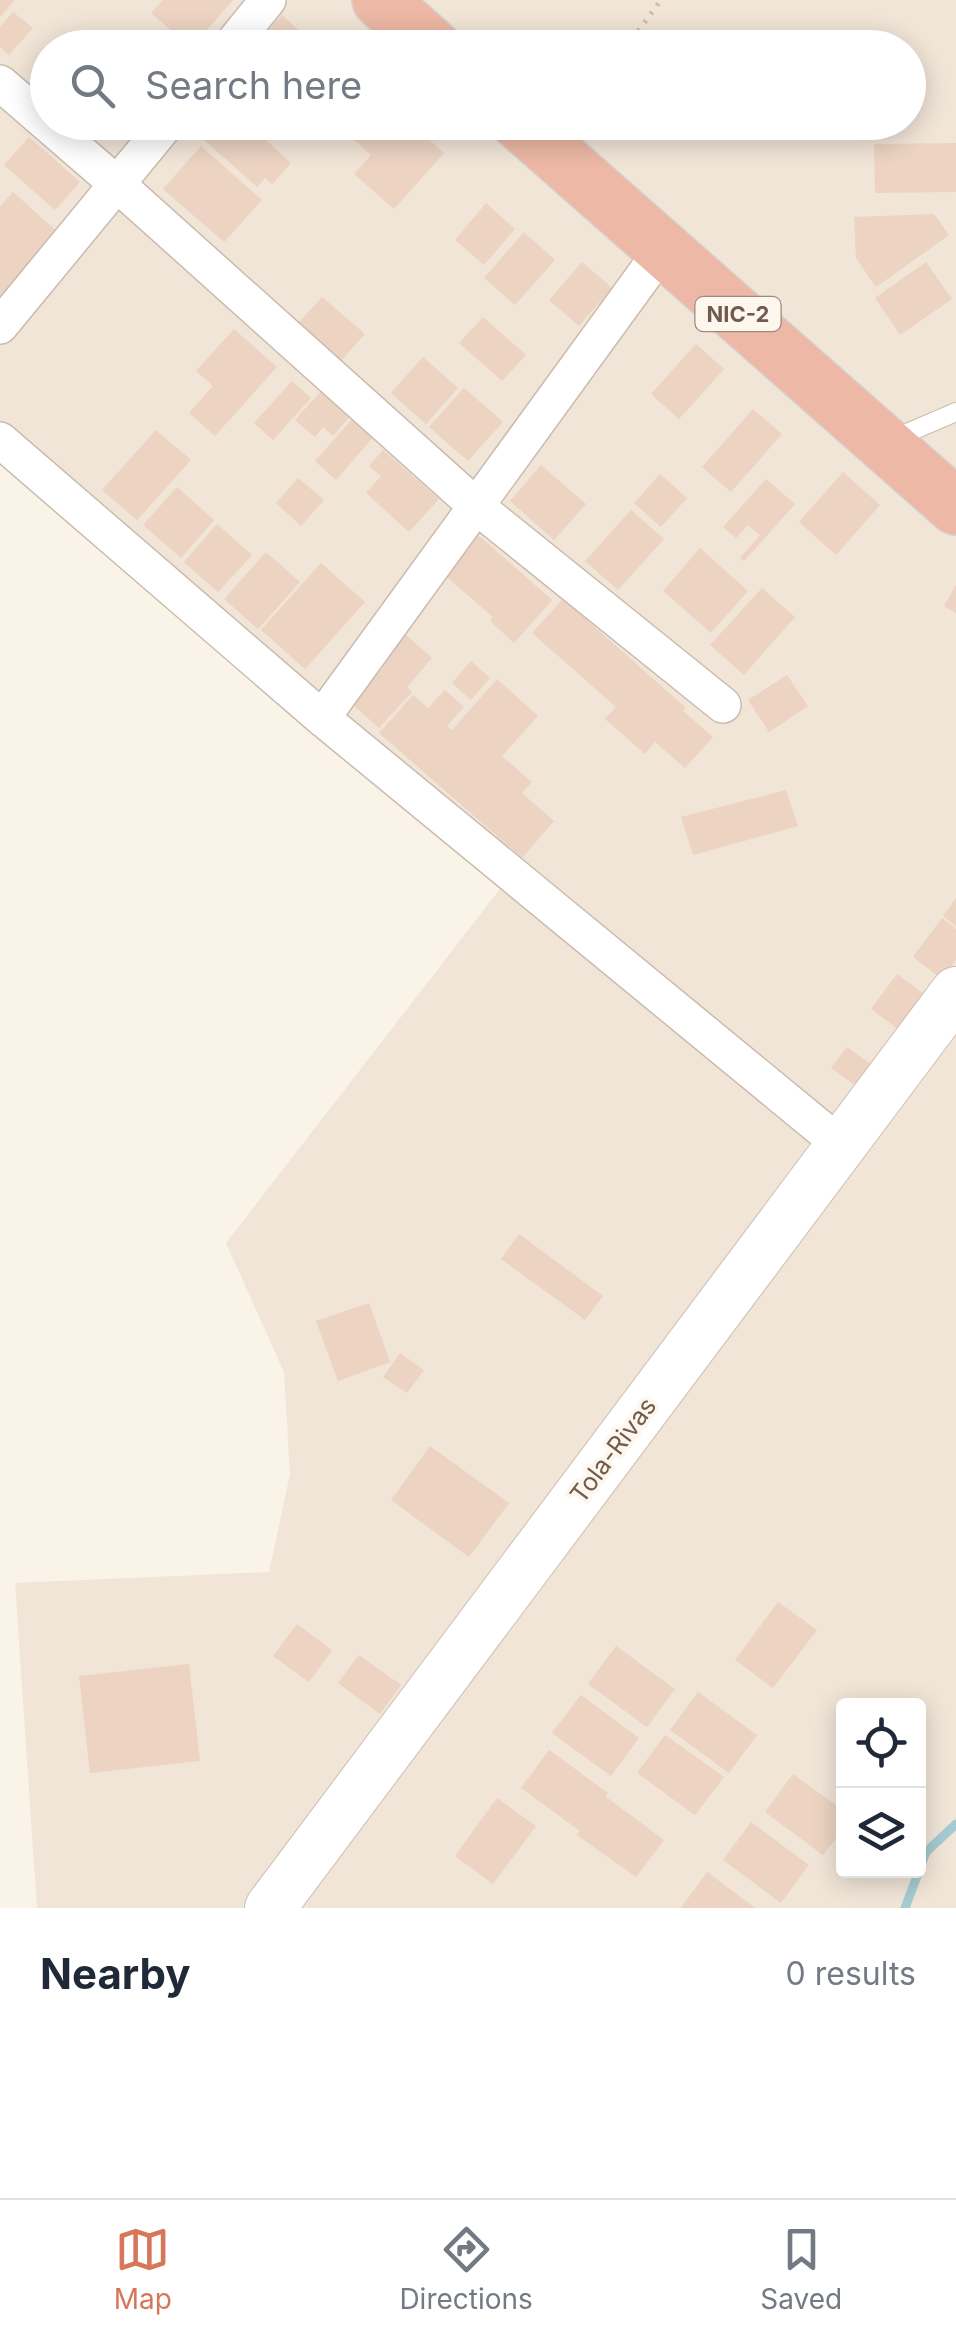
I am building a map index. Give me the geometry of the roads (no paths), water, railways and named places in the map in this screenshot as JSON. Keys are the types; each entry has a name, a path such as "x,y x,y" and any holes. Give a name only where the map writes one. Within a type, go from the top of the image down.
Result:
{"highway":[{"path":"380,0 414,30"},
{"name":"NIC-2","path":"539,140 956,506"}],"main road":[{"name":"Tola-Rivas","path":"270,1908 956,992"}],"street":[{"path":"244,30 268,0"},
{"path":"0,83 30,109"},
{"path":"66,140 476,506 723,706"},
{"path":"0,326 153,140"},
{"path":"322,718 663,249"},
{"path":"0,440 322,718 842,1145"}],"lane":[{"path":"884,443 956,412"}],"waterway":[{"path":"905,1908 926,1852 956,1824"}]}
